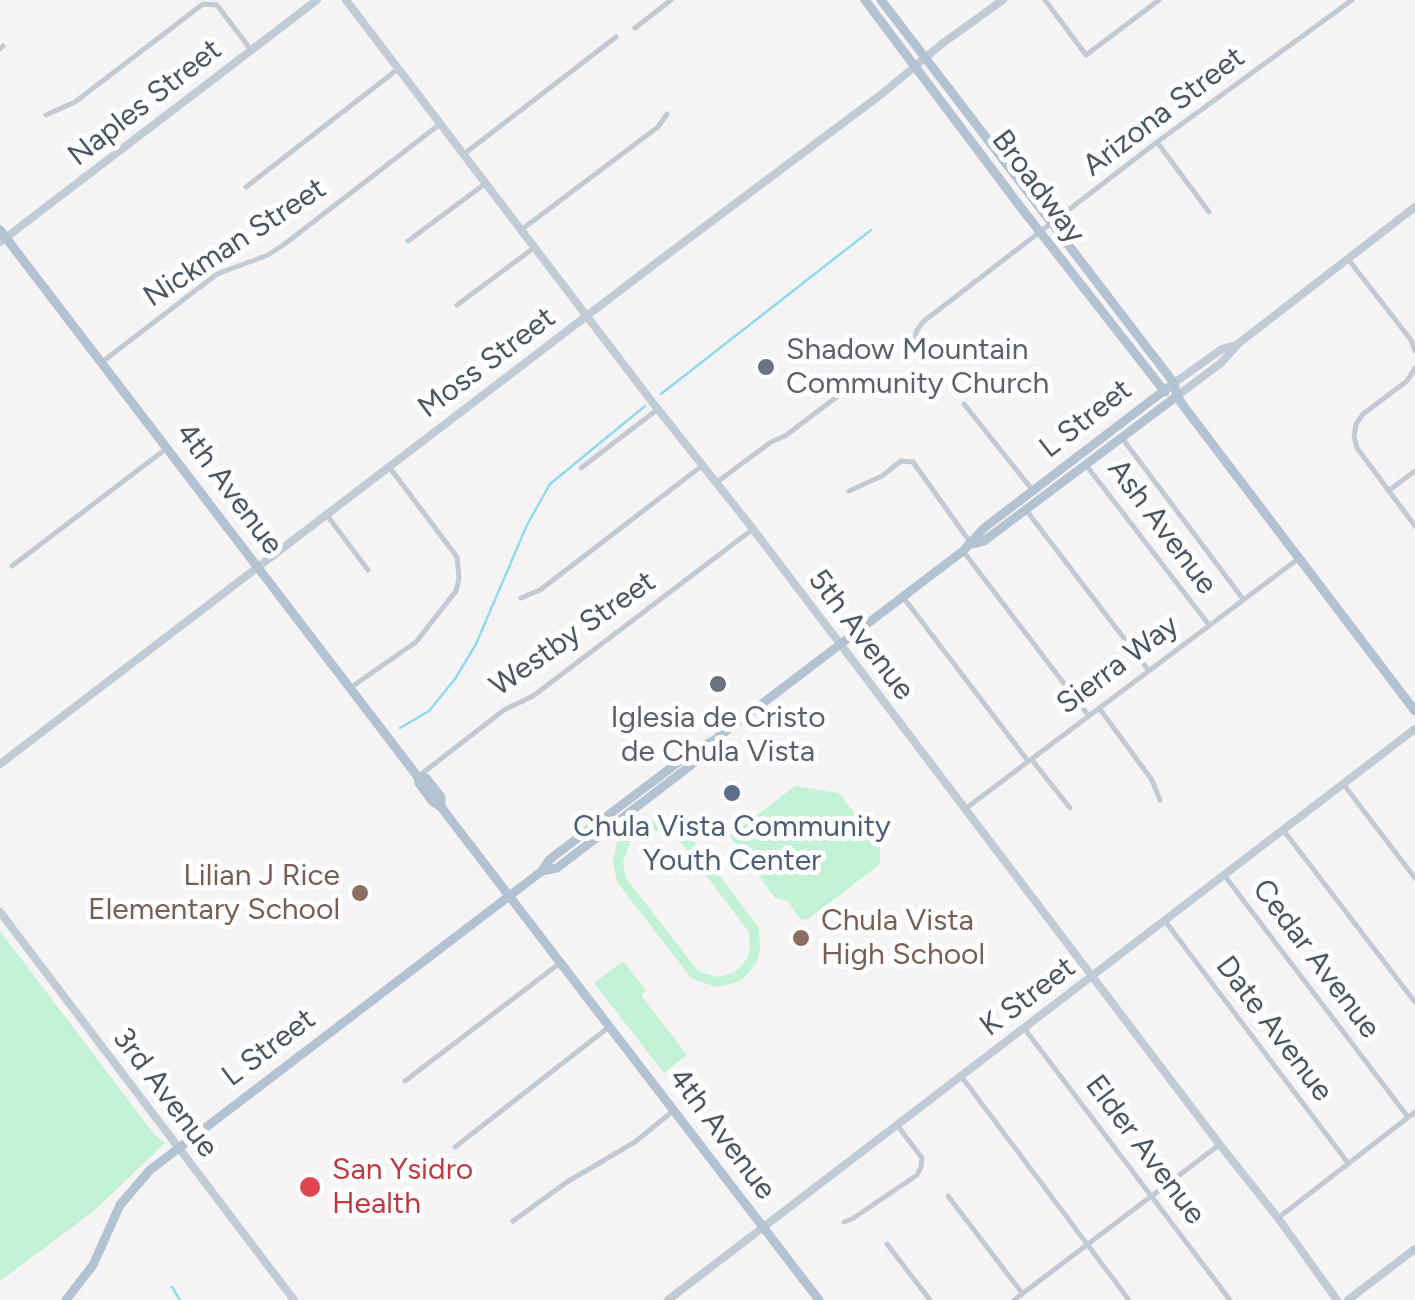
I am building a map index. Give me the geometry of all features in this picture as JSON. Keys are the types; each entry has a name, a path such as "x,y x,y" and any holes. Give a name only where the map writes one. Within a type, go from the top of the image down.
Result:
{"main road":[{"name":"Broadway","path":"865,0 1163,391"},
{"name":"Broadway","path":"881,0 1174,383 1177,396 1415,711"},
{"name":"4th Avenue","path":"2,236 418,776 426,778 441,797 441,807 819,1300"},
{"name":"L Street","path":"1083,461 1174,383"},
{"path":"1163,391 1177,396"},
{"name":"L Street","path":"66,1300 94,1266 120,1205 150,1170 692,752 713,741 967,548 984,541 1022,505 1177,396"}],"street":[{"name":"Naples Street","path":"2,236 317,0"},
{"name":"5th Avenue","path":"346,0 658,410 754,529 1338,1300"},
{"path":"635,28 671,0"},
{"name":"Moss Street","path":"0,764 1003,0"},
{"path":"1045,0 1086,55 1159,0"},
{"name":"Arizona Street","path":"914,338 924,321 1157,142 1352,0"},
{"path":"46,114 75,102 203,4 217,5 251,50"},
{"path":"464,154 616,37"},
{"path":"246,187 398,69"},
{"path":"521,230 658,127 667,114"},
{"name":"Nickman Street","path":"102,362 217,274 286,243 440,124"},
{"path":"1157,142 1209,212"},
{"path":"408,242 486,184"},
{"path":"1412,210 1415,221"},
{"name":"L Street","path":"1177,396 1412,210"},
{"path":"457,305 535,246"},
{"path":"1348,259 1411,340 1415,352"},
{"name":"L Street","path":"1174,383 1222,349 1239,344"},
{"path":"1415,368 1407,381 1356,424 1354,436 1356,448 1415,526"},
{"path":"717,482 850,386"},
{"path":"964,404 1037,494"},
{"path":"582,468 658,410"},
{"path":"1122,438 1243,599"},
{"path":"12,566 167,448"},
{"path":"850,491 882,476 900,461 912,462 967,548 1088,715"},
{"name":"Ash Avenue","path":"1083,461 1208,625"},
{"path":"521,598 540,590 703,465"},
{"path":"350,688 416,642 456,590 460,578 458,557 389,467"},
{"path":"1388,491 1415,471"},
{"path":"1022,505 1149,671"},
{"path":"326,514 368,570"},
{"name":"Westby Street","path":"418,776 504,710 533,696 754,529"},
{"name":"Sierra Way","path":"965,809 1298,559"},
{"path":"903,597 1070,808"},
{"path":"1099,708 1152,780 1160,800"},
{"name":"K Street","path":"668,1300 1415,729"},
{"path":"1344,785 1415,878"},
{"path":"1284,830 1415,1002"},
{"name":"Cedar Avenue","path":"1224,875 1408,1117"},
{"name":"3rd Avenue","path":"0,912 294,1300"},
{"name":"Date Avenue","path":"1164,921 1348,1163"},
{"path":"406,1080 560,964"},
{"path":"456,1147 610,1028"},
{"name":"Elder Avenue","path":"1024,1028 1230,1300"},
{"path":"961,1076 1129,1300"},
{"path":"514,1221 567,1182 635,1142 674,1111"},
{"path":"1278,1218 1415,1112"},
{"path":"844,1222 921,1168 922,1158 896,1124"},
{"path":"1014,1300 1220,1145"},
{"path":"948,1196 1022,1294"},
{"path":"886,1244 930,1300"},
{"path":"1348,1300 1415,1249"}],"green space":[{"path":"795,786 839,793 880,847 880,864 807,920 800,919 788,901 775,898 730,836"},
{"path":"637,823 682,826 759,928 757,962 738,982 717,987 692,979 617,882 613,862 617,843","holes":["654,830 673,834 749,932 748,957 733,973 717,977 698,971 626,878 623,862 630,842"]},
{"path":"0,931 154,1134 165,1143 94,1211 0,1281"},
{"path":"623,961 646,990 641,995 687,1055 664,1073 594,983"}],"waterway":[{"path":"661,394 871,230"},
{"path":"400,728 429,711 455,679 476,644 527,525 550,484 645,406"},
{"path":"172,1287 180,1300"}],"place":[{"name":"Shadow Mountain Community Church","path":"766,367"},
{"name":"Iglesia de Cristo de Chula Vista","path":"718,684"},
{"name":"Chula Vista Community Youth Center","path":"732,793"},
{"name":"Lilian J Rice Elementary School","path":"360,893"},
{"name":"Chula Vista High School","path":"801,938"},
{"name":"San Ysidro Health","path":"310,1187"}]}
